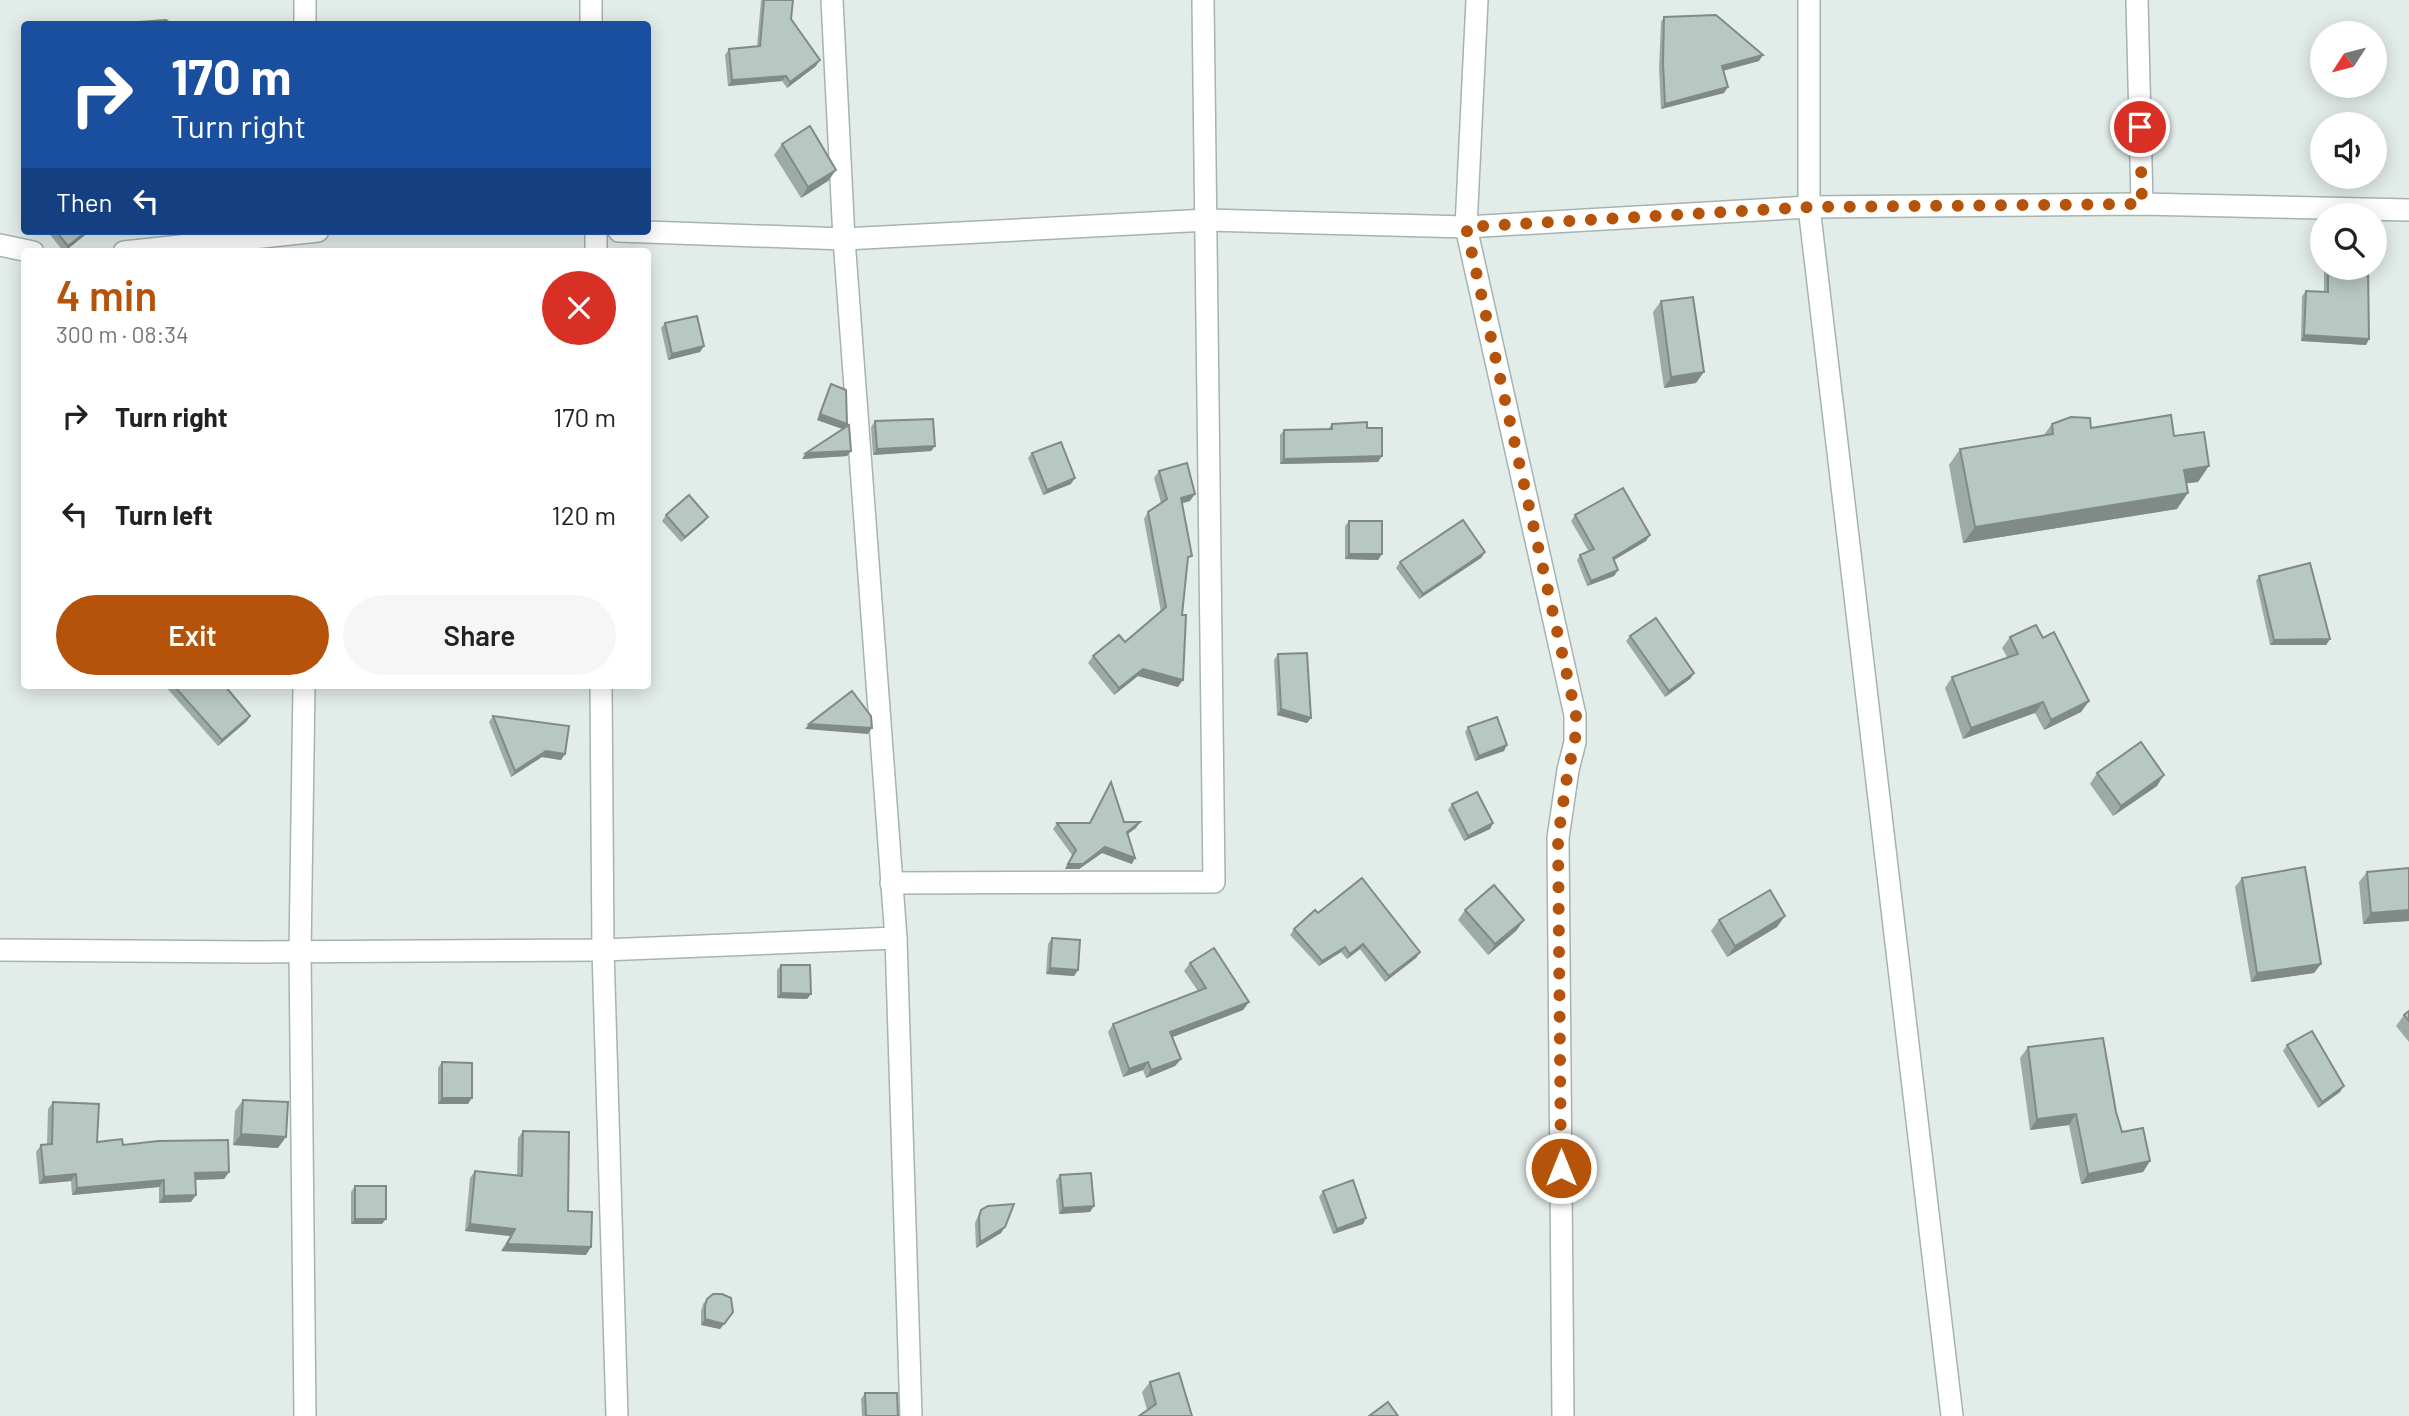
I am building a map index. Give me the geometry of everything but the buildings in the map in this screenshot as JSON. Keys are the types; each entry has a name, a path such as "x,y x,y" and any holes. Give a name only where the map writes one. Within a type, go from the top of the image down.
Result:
{"street":[{"path":"305,0 306,21"},
{"path":"591,0 591,21"},
{"path":"832,0 844,239 897,938 911,1416"},
{"path":"891,883 1214,882 1203,0"},
{"path":"1477,0 1466,227 1576,715 1575,742 1558,838 1563,1416"},
{"path":"1809,0 1809,207 1952,1416"},
{"path":"2137,0 2142,204"},
{"path":"651,232 844,239 1207,220 1466,227 1809,207 2142,204 2409,210"},
{"path":"174,248 313,237"},
{"path":"0,245 21,249"},
{"path":"304,689 300,952 305,1416"},
{"path":"601,689 603,950 617,1416"},
{"path":"0,950 603,950 897,938"}],"route":[{"path":"1561,1168 1558,838 1575,742 1576,715 1466,227 1809,207 2142,204 2140,127"}]}
